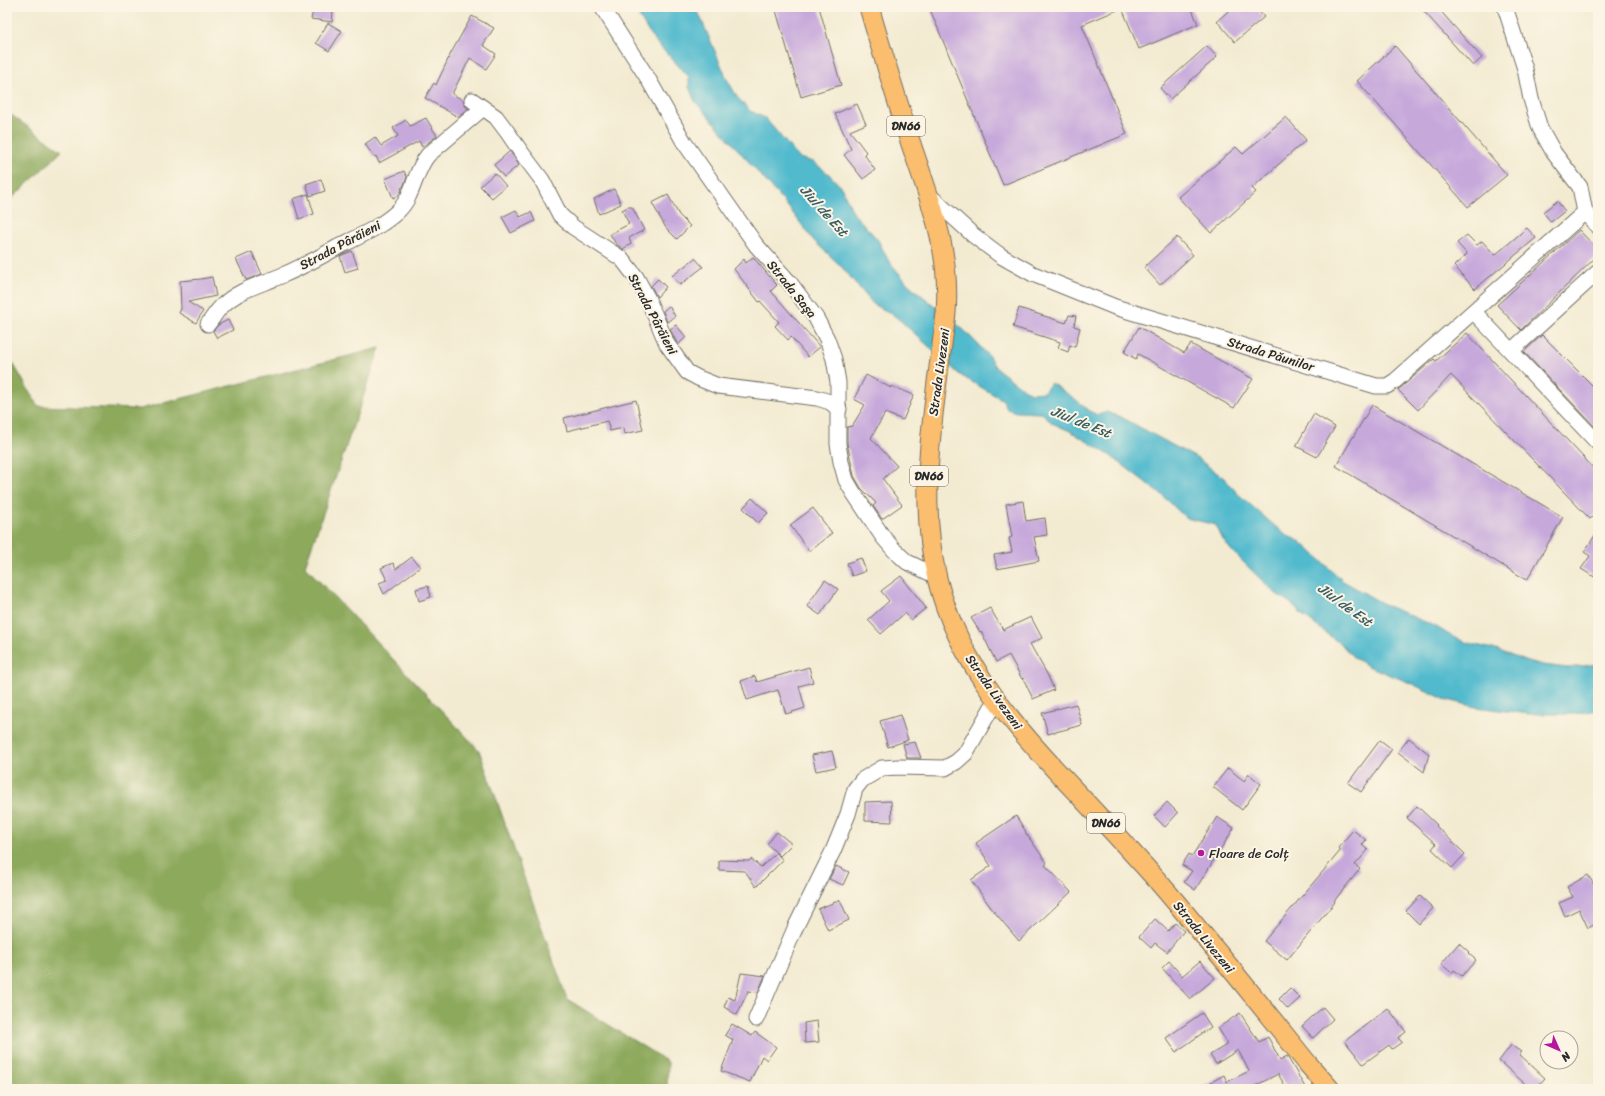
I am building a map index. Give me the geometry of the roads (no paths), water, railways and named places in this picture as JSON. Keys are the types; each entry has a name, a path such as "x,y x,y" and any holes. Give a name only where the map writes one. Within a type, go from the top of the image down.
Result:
{"main road":[{"name":"Strada Livezeni","path":"869,7 928,194 943,245 947,269 948,296 940,370 932,419 928,512 936,576 943,602 954,630 970,662 996,700 1042,756 1157,880 1330,1089"}],"street":[{"name":"Strada Saşa","path":"602,7 647,77 684,142 756,245 790,283 816,318 827,339 834,359 838,382 838,444 841,462 846,480 853,492 883,537 895,552 907,562 936,576"},
{"path":"1505,7 1523,62 1531,99 1540,128 1554,153 1580,187 1585,212 1598,227"},
{"name":"Strada Pârăieni","path":"208,324 220,307 232,297 318,258 360,236 398,211 407,200 422,162 477,104 496,117 542,180 560,214 573,227 610,250 627,265 636,277 647,297 666,344 687,372 718,386 817,398 830,402 838,409"},
{"name":"Strada Păunilor","path":"928,194 973,236 1001,256 1033,274 1115,307 1376,386 1387,386 1395,381 1585,212"},
{"path":"1511,351 1598,272"},
{"path":"1474,312 1598,443"},
{"path":"756,1018 796,926 833,851 848,814 855,789 862,780 882,768 945,768 956,762 965,754 996,700"}],"water":[{"name":"Jiul de Est","path":"633,7 696,7 726,77 737,97 750,111 765,118 799,158 813,162 829,174 841,187 854,214 878,240 888,260 908,284 965,331 989,356 995,367 1022,388 1031,393 1044,392 1051,383 1075,399 1089,411 1098,415 1107,412 1121,417 1198,459 1224,478 1237,493 1284,534 1301,542 1343,581 1387,606 1435,626 1451,636 1468,643 1493,649 1534,664 1568,668 1598,664 1598,710 1574,714 1529,714 1476,707 1444,699 1408,682 1368,666 1354,658 1342,645 1302,615 1289,602 1275,593 1231,550 1222,538 1216,525 1186,518 1161,494 1111,456 1070,431 1052,423 1042,413 1016,412 1007,409 1003,400 960,375 901,321 891,313 874,305 840,265 815,242 785,203 695,101 689,87 689,77 653,39"}],"place":[{"name":"Floare de Colț","path":"1201,853"}]}
